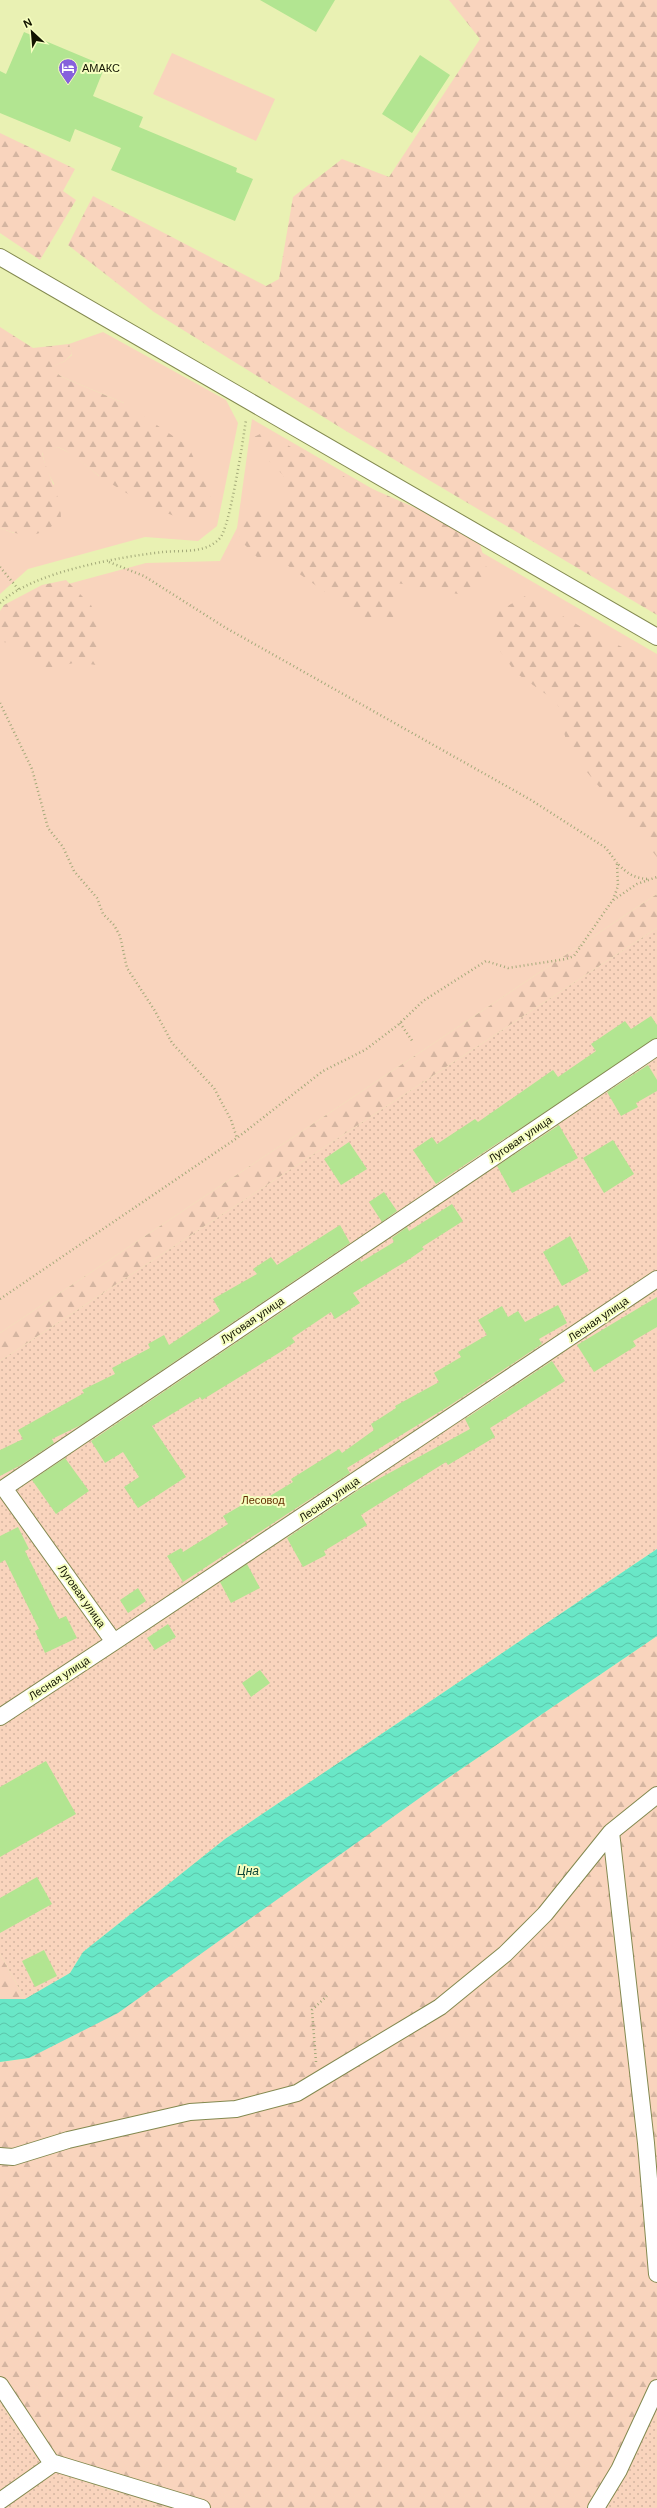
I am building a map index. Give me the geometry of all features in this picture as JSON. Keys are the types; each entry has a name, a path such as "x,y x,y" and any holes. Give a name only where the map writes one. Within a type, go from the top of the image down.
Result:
{"street":[{"path":"0,257 250,400 657,637"},
{"name":"Луговая улица","path":"114,1642 4,1488 657,1047"},
{"name":"Лесная улица","path":"0,1716 114,1642 657,1279"},
{"path":"0,2156 13,2157 61,2141 190,2112 236,2109 297,2093 440,2007 505,1954 546,1914 611,1832 657,1795"},
{"path":"611,1832 646,2143 657,2274"},
{"path":"0,2385 50,2462 202,2508"},
{"path":"596,2508 619,2470 657,2388"},
{"path":"0,2501 54,2463"}],"path":[{"path":"0,603 39,579 109,562 162,552 208,548 221,537 232,499 250,400"},
{"path":"109,562 144,576 232,632 531,800 606,848 625,872 639,878 653,879"},
{"path":"0,567 20,590"},
{"path":"0,703 32,769 48,828 68,855 74,871 97,898 103,914 114,925 122,943 126,968 155,1011 172,1043 214,1088 231,1120 236,1138"},
{"path":"0,1299 236,1138 323,1071 364,1050 400,1023 423,1001 486,961 508,968 566,959 574,956 612,901 618,886 617,863"},
{"path":"612,901 637,884 657,877"},
{"path":"400,1023 413,1042"},
{"path":"318,2080 312,2010 327,1996"}],"green space":[{"path":"449,0 657,0 657,615 346,431 154,312 68,245 93,196 266,286 279,279 293,197 342,159 389,177 480,39"},
{"path":"172,53 275,99 256,141 153,94"},
{"path":"0,133 75,169 63,191 76,200 40,260 0,233"},
{"path":"0,327 33,348 69,344 72,354 65,361 50,368 62,377 124,403 188,446 211,493 208,510 194,519 170,515 144,503 118,488 98,475 74,456 58,447 42,453 56,492 61,518 46,530 32,535 18,534 0,528"},
{"path":"103,332 226,400 238,423 217,526 198,541 145,537 28,569 0,594 0,528 14,533 54,484 46,469 42,452 58,447 74,455 99,476 124,403 62,377 49,368 65,361 72,355 69,344"},
{"path":"252,419 657,654 657,894 0,1333 0,613 20,597 146,563 220,561 237,528"},
{"path":"264,432 345,477 432,515 480,544 488,573 469,596 397,583 393,624 358,615 281,561 259,559 239,539 247,510 271,508 291,499 283,475 257,449 254,437"},
{"path":"66,580 91,605 100,624 93,632 102,651 96,665 77,662 46,670 28,651 17,645 3,642 0,638 0,611 4,605 42,585"},
{"path":"527,595 583,628 657,664 657,857 568,749 557,702 516,673 490,637 497,612"},
{"path":"657,894 657,928 0,1361 0,1333"},
{"name":"Лесовод","path":"657,928 657,1549 225,1839 83,1952 70,1973 25,1999 0,1954 0,1361"},
{"path":"657,1636 657,2407 586,2508 162,2508 45,2468 0,2403 0,2062 29,2058 442,1782"},
{"path":"0,1954 25,1999 0,1999"},
{"path":"0,2403 45,2468 162,2508 0,2508"},
{"path":"657,2407 657,2508 586,2508"}],"water":[{"name":"Цна","path":"657,1549 657,1636 442,1782 118,2013 29,2058 0,2062 0,1999 25,1999 70,1973 83,1952 225,1839"}],"building":[{"path":"260,0 335,0 316,32"},
{"path":"24,32 105,66 93,96 143,117 139,127 237,168 236,172 253,179 235,221 111,170 121,148 75,129 70,142 0,113 0,71 6,74"},
{"path":"420,55 450,75 412,133 382,114"},
{"path":"651,1016 657,1025 657,1038 436,1184 413,1150 432,1137 437,1144 475,1119 478,1122 553,1070 558,1077 596,1051 591,1044 625,1021 631,1029"},
{"path":"648,1065 657,1080 657,1091 636,1103 638,1107 621,1116 607,1092"},
{"path":"559,1125 578,1158 512,1193 497,1166"},
{"path":"613,1140 634,1174 604,1193 583,1158"},
{"path":"349,1142 367,1169 341,1185 324,1159"},
{"path":"384,1192 397,1211 382,1222 369,1202"},
{"path":"452,1204 463,1221 422,1247 424,1249 405,1262 353,1293 360,1303 335,1319 331,1312 292,1338 295,1342 282,1351 202,1400 200,1397 152,1426 186,1477 138,1508 124,1487 139,1477 123,1452 105,1463 91,1441 360,1259 361,1262 394,1242 392,1238 407,1227 409,1231"},
{"path":"340,1225 350,1243 81,1425 52,1439 54,1443 21,1465 0,1476 0,1450 23,1439 18,1430 84,1393 82,1390 115,1374 112,1368 150,1348 148,1344 164,1335 169,1345 220,1311 213,1299 257,1274 253,1269 271,1257 277,1265"},
{"path":"570,1236 589,1271 562,1286 543,1252"},
{"path":"657,1297 657,1327 633,1341 636,1346 594,1372 577,1345"},
{"path":"558,1305 567,1323 539,1339 542,1344 449,1406 347,1468 350,1473 183,1582 167,1556 181,1548 183,1552 228,1524 223,1516 252,1499 255,1505 293,1482 291,1479 339,1449 342,1453 374,1430 371,1424 396,1408 395,1406 439,1382 434,1373 461,1357 458,1352 487,1335 478,1320 502,1306 508,1317 518,1311 525,1322"},
{"path":"552,1361 565,1381 490,1428 495,1437 448,1465 446,1462 361,1515 367,1525 324,1551 326,1555 303,1567 287,1538 360,1489 470,1429 465,1419"},
{"path":"65,1458 89,1491 56,1514 32,1480"},
{"path":"18,1527 29,1549 25,1551 59,1619 66,1616 77,1638 45,1653 35,1631 39,1629 5,1560 0,1563 0,1536"},
{"path":"247,1564 260,1588 231,1603 220,1582"},
{"path":"138,1588 146,1601 128,1613 120,1600"},
{"path":"168,1624 176,1637 155,1650 147,1638"},
{"path":"260,1670 270,1683 251,1697 242,1683"},
{"path":"46,1761 76,1814 0,1857 0,1787"},
{"path":"37,1877 52,1904 0,1933 0,1898"},
{"path":"44,1950 57,1976 35,1987 22,1961"}],"place":[{"name":"АМАКС","path":"68,85"}]}
